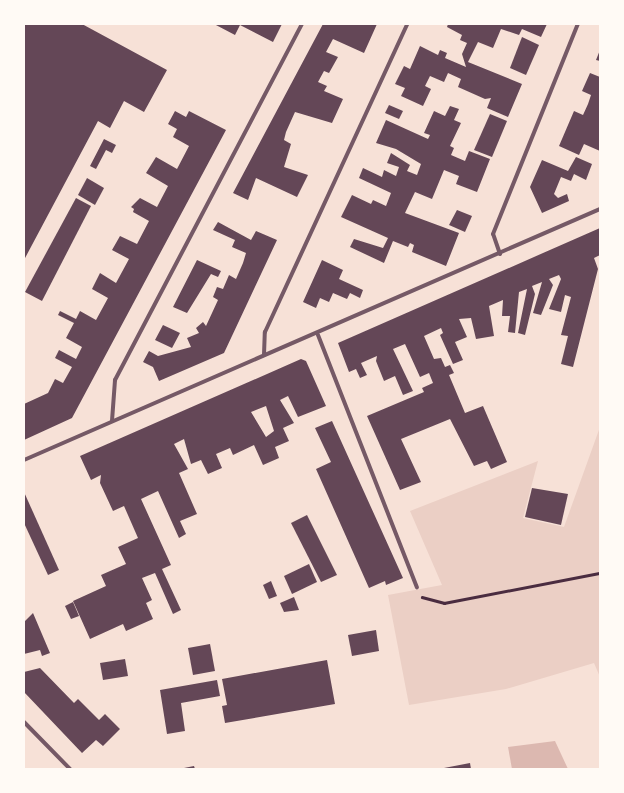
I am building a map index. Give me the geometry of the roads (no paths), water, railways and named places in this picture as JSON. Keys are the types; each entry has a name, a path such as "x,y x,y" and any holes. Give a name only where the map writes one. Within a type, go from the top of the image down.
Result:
{"street":[{"path":"112,421 116,380 302,24"},
{"path":"264,355 265,332 407,24"},
{"path":"500,254 493,234 578,24"},
{"path":"24,460 264,355 318,335 600,209"},
{"path":"318,335 417,587"},
{"path":"24,722 70,769"}]}
